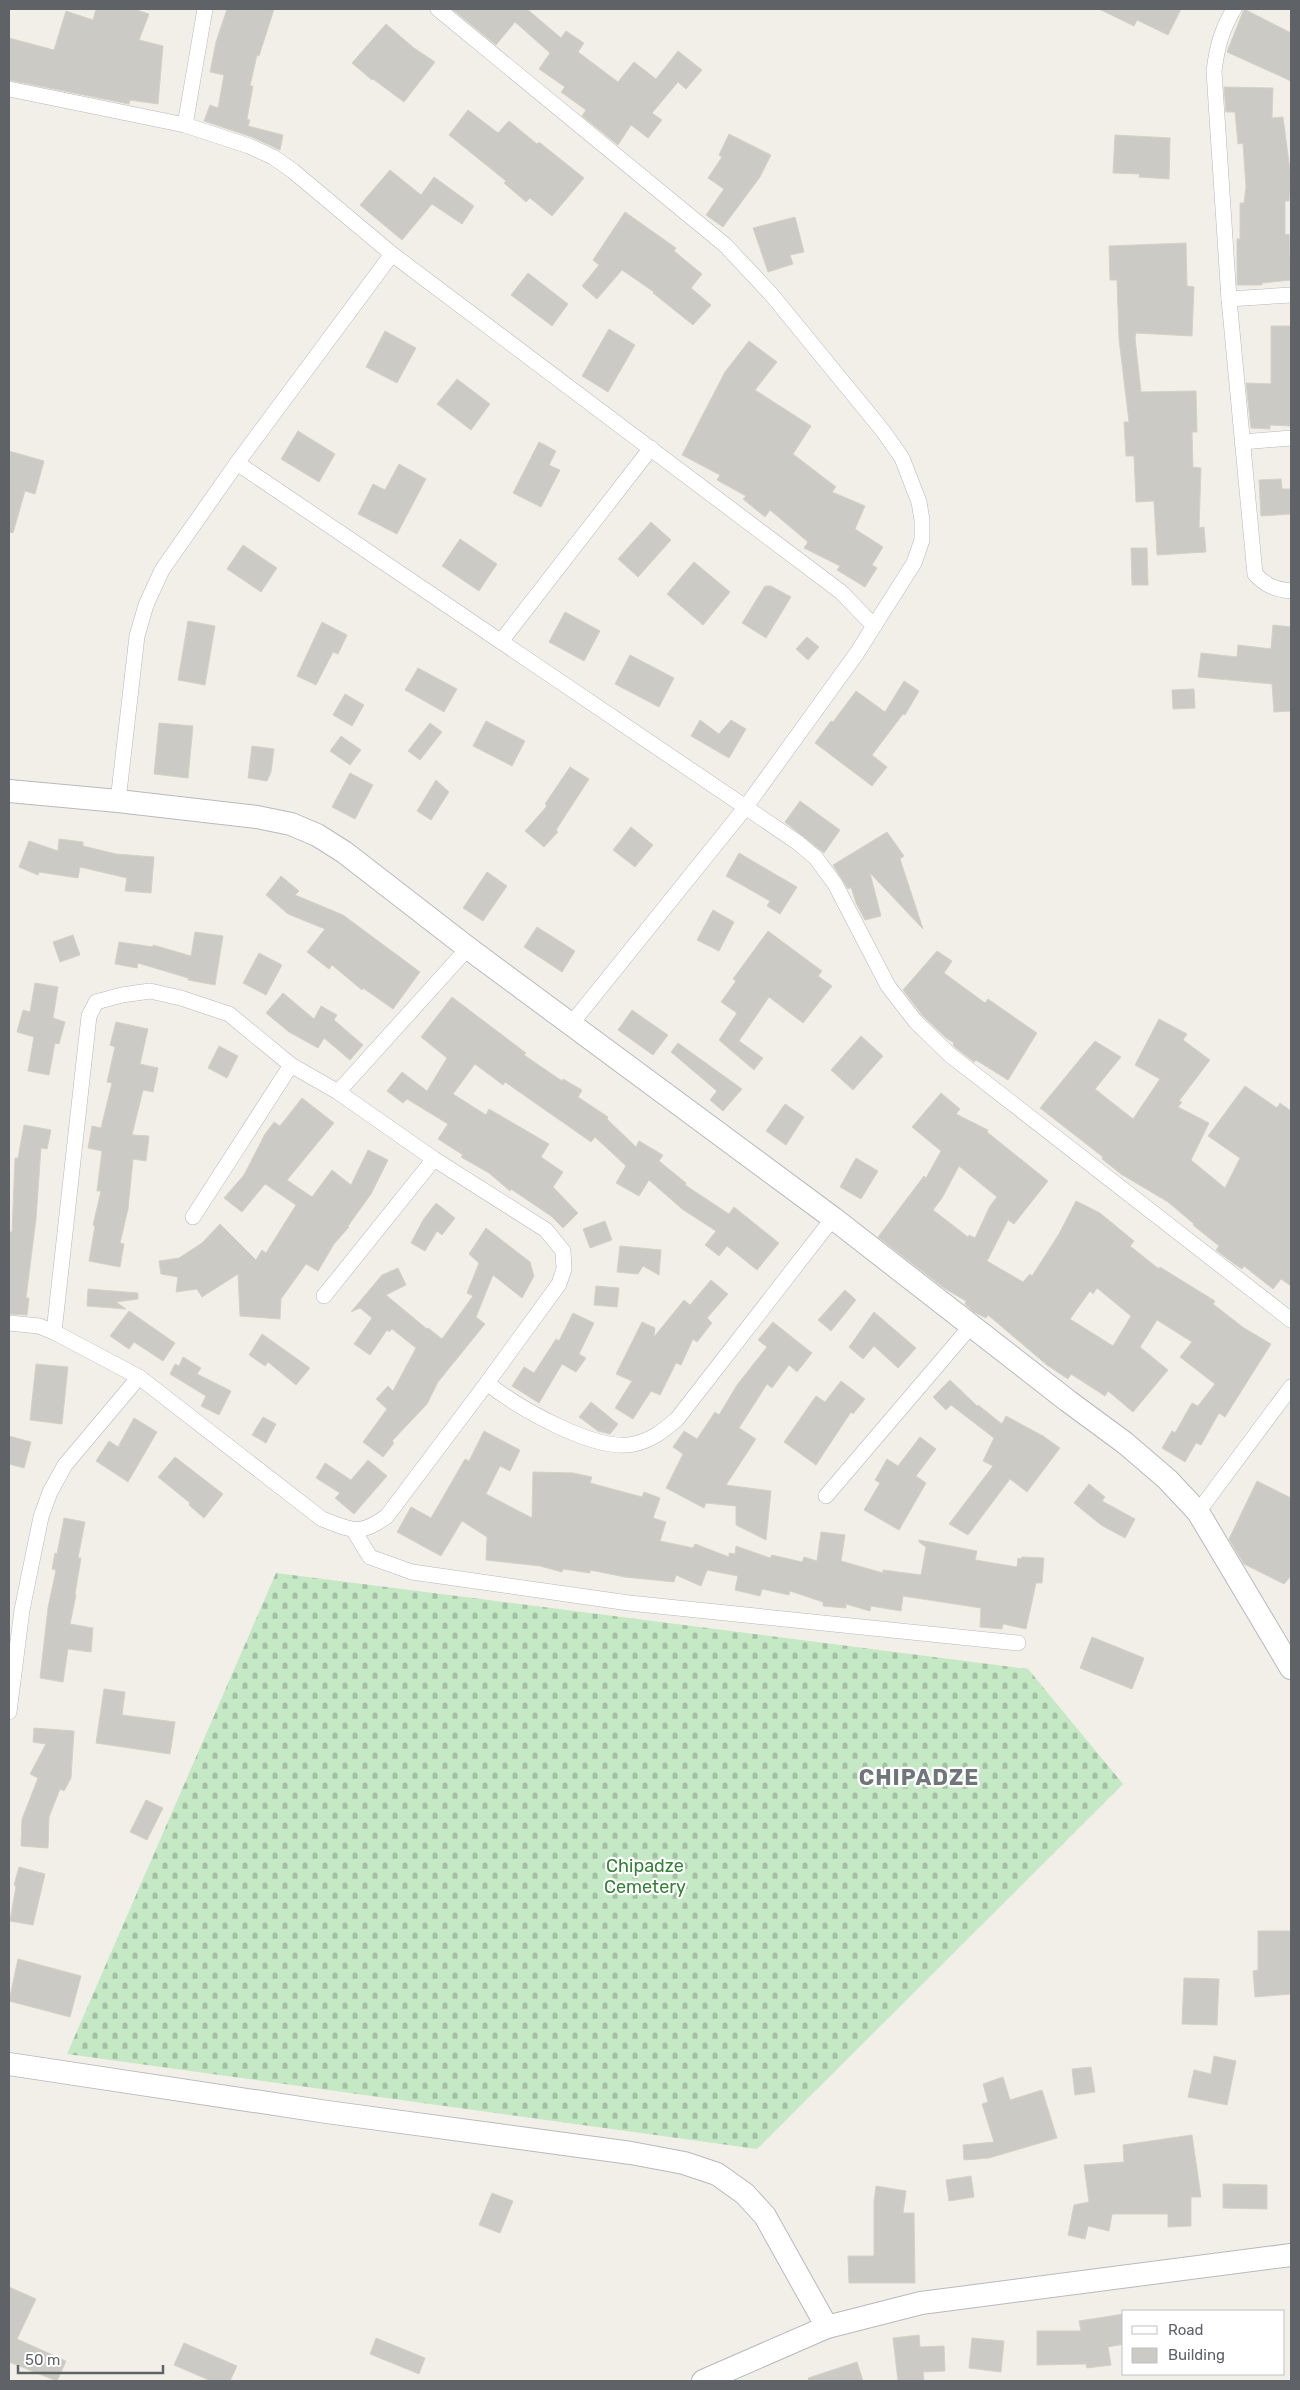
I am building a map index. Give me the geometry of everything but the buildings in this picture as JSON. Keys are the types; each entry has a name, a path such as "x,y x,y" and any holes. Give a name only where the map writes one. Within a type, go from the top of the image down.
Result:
{"street":[{"path":"185,125 205,9"},
{"path":"438,9 725,245 771,294 883,431 902,458 919,502 922,520 922,540 914,563 857,653 745,808 572,1024"},
{"path":"1234,9 1223,28 1217,48 1214,71 1242,442 1255,574 1273,589 1291,591"},
{"path":"9,89 185,125 249,146 273,157 293,171 392,254 841,592 874,626"},
{"path":"118,801 138,636 146,605 162,570 237,463 392,254"},
{"path":"1230,299 1291,295"},
{"path":"1242,442 1291,438"},
{"path":"502,640 651,448"},
{"path":"237,463 502,640 797,842 816,858 835,884 888,986 916,1022 950,1055 1291,1320"},
{"path":"9,791 257,817 291,824 317,835 344,852 468,948 833,1218 1125,1443 1167,1479 1198,1512 1291,1668"},
{"path":"338,1092 468,948"},
{"path":"9,1323 39,1326 54,1332 139,1377 322,1519 354,1531 373,1527 387,1516 488,1384 559,1284 564,1269 564,1251 546,1230 434,1159 338,1092 291,1066 229,1014 181,998 150,991 122,995 96,1002 89,1016 54,1332"},
{"path":"193,1217 291,1066"},
{"path":"324,1296 434,1159"},
{"path":"488,1384 505,1398 534,1416 564,1429 605,1442 632,1445 655,1438 677,1420 833,1218"},
{"path":"826,1496 971,1326"},
{"path":"9,1712 15,1609 50,1492 65,1465 139,1377"},
{"path":"1198,1512 1291,1387"},
{"path":"354,1531 370,1557 412,1572 629,1603 1018,1643"},
{"path":"9,2064 327,2112 631,2153 684,2164 717,2174 745,2194 765,2216 827,2327"},
{"path":"703,2381 736,2375 827,2327 921,2303 1291,2255"}],"green space":[{"name":"Chipadze Cemetery","path":"276,1573 1028,1669 1123,1784 757,2149 67,2054"}],"district":[{"name":"CHIPADZE","path":"919,1777"}]}
